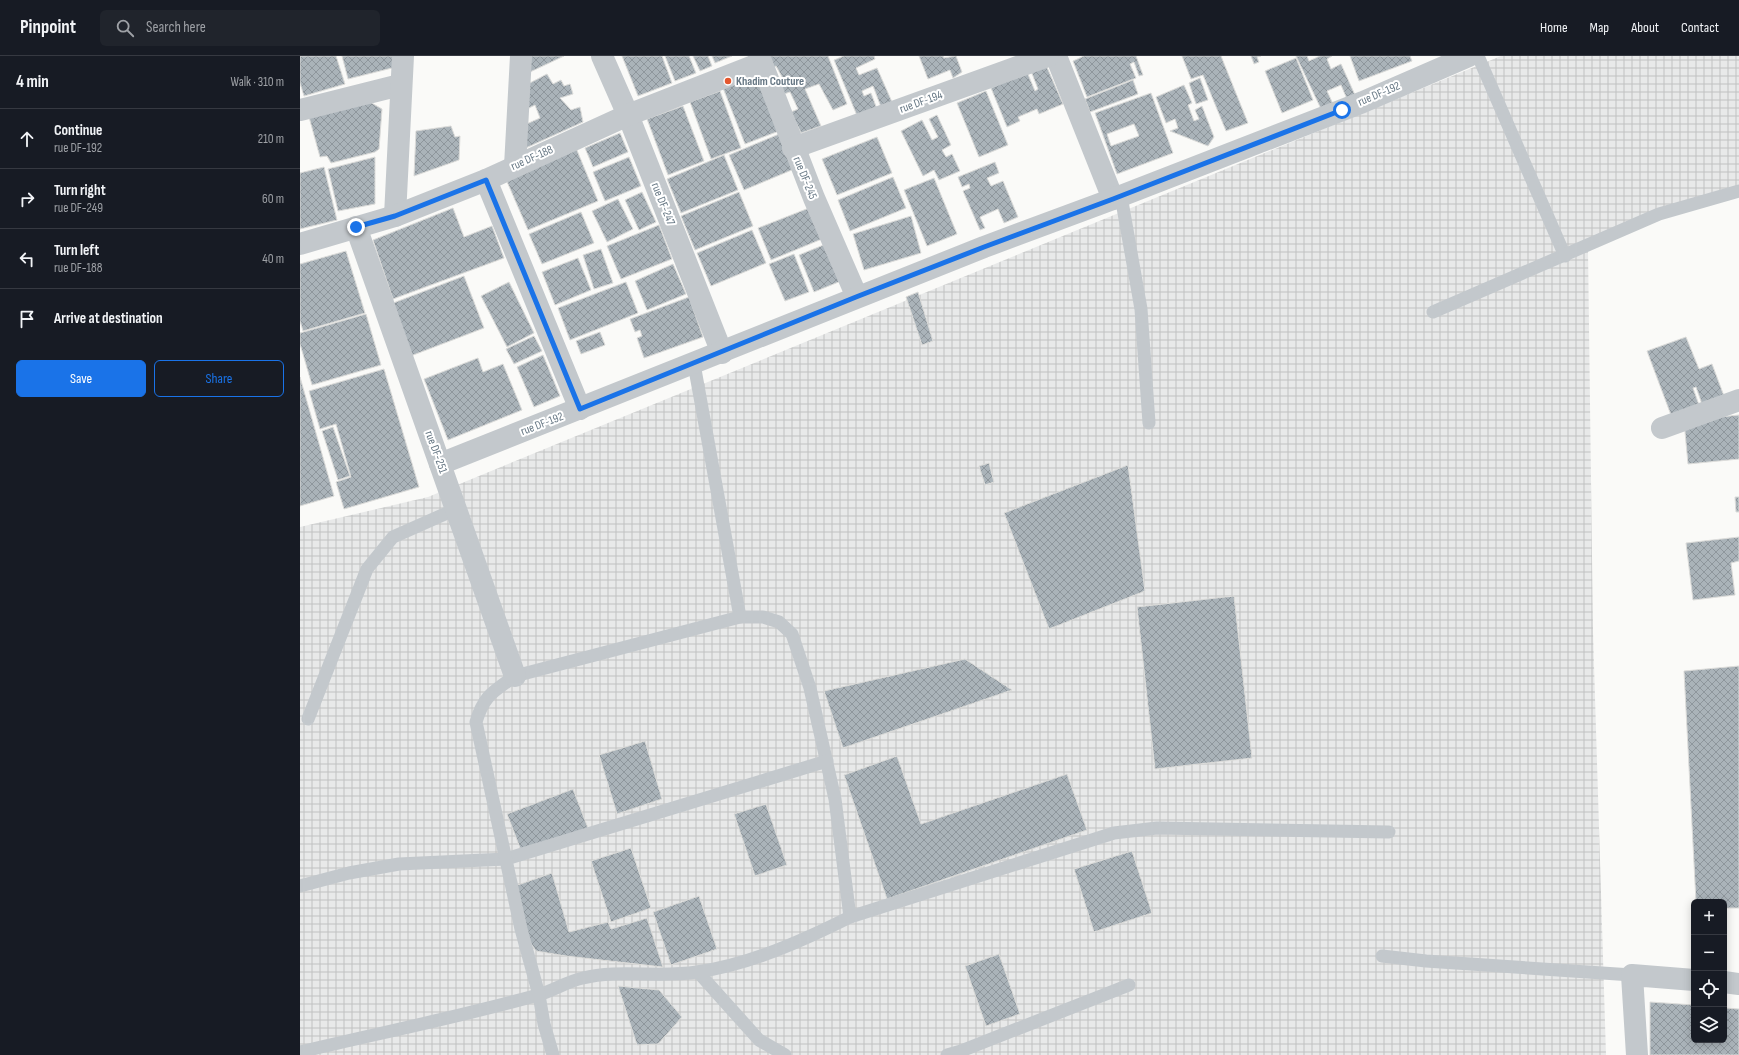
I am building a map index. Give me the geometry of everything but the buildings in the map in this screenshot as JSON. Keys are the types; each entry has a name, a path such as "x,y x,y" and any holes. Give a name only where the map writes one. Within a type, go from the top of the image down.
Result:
{"street":[{"path":"395,216 400,85 403,56"},
{"path":"515,166 521,56"},
{"name":"rue DF-247","path":"602,56 628,115 722,353"},
{"name":"rue DF-194","path":"793,148 1048,56"},
{"path":"1056,56 1117,198"},
{"name":"rue DF-192","path":"440,464 722,353 856,297 984,247 1117,198 1363,102 1469,56"},
{"name":"rue DF-188","path":"300,244 395,216 486,180 628,115 760,60"},
{"name":"rue DF-245","path":"760,60 793,148 856,297"},
{"path":"300,110 400,85"},
{"path":"486,180 580,409"},
{"name":"rue DF-251","path":"356,227 514,676"},
{"path":"1662,428 1739,400"},
{"path":"1637,1055 1632,976 1691,980"},
{"path":"1727,982 1739,984"}],"lane":[{"path":"1478,56 1565,256"},
{"path":"1433,312 1659,214 1739,191"},
{"path":"1117,198 1141,309 1149,423"},
{"path":"694,364 740,617"},
{"path":"308,719 367,569 393,537 456,509"},
{"path":"553,1055 544,1024 539,995 521,929 476,722 480,708 487,696 514,676 740,617 763,617 779,622 792,634 810,688 836,799 850,916"},
{"path":"300,886 349,872 399,864 506,859 827,761"},
{"path":"300,1052 539,995 583,978 621,974 661,975 698,972 750,960 823,931 850,916 1114,833 1157,828 1389,832"},
{"path":"1382,956 1426,961 1632,976"},
{"path":"698,972 759,1040 785,1055"},
{"path":"947,1055 961,1051 1129,985"}],"shaded area":[{"path":"1501,56 1739,56 1739,185 1588,250 1593,632 1606,1055 300,1055 300,527 428,497"}],"place":[{"name":"Khadim Couture","path":"728,81"}],"route":[{"path":"356,227 395,216 486,180 580,409 722,353 856,297 1342,110"}]}
